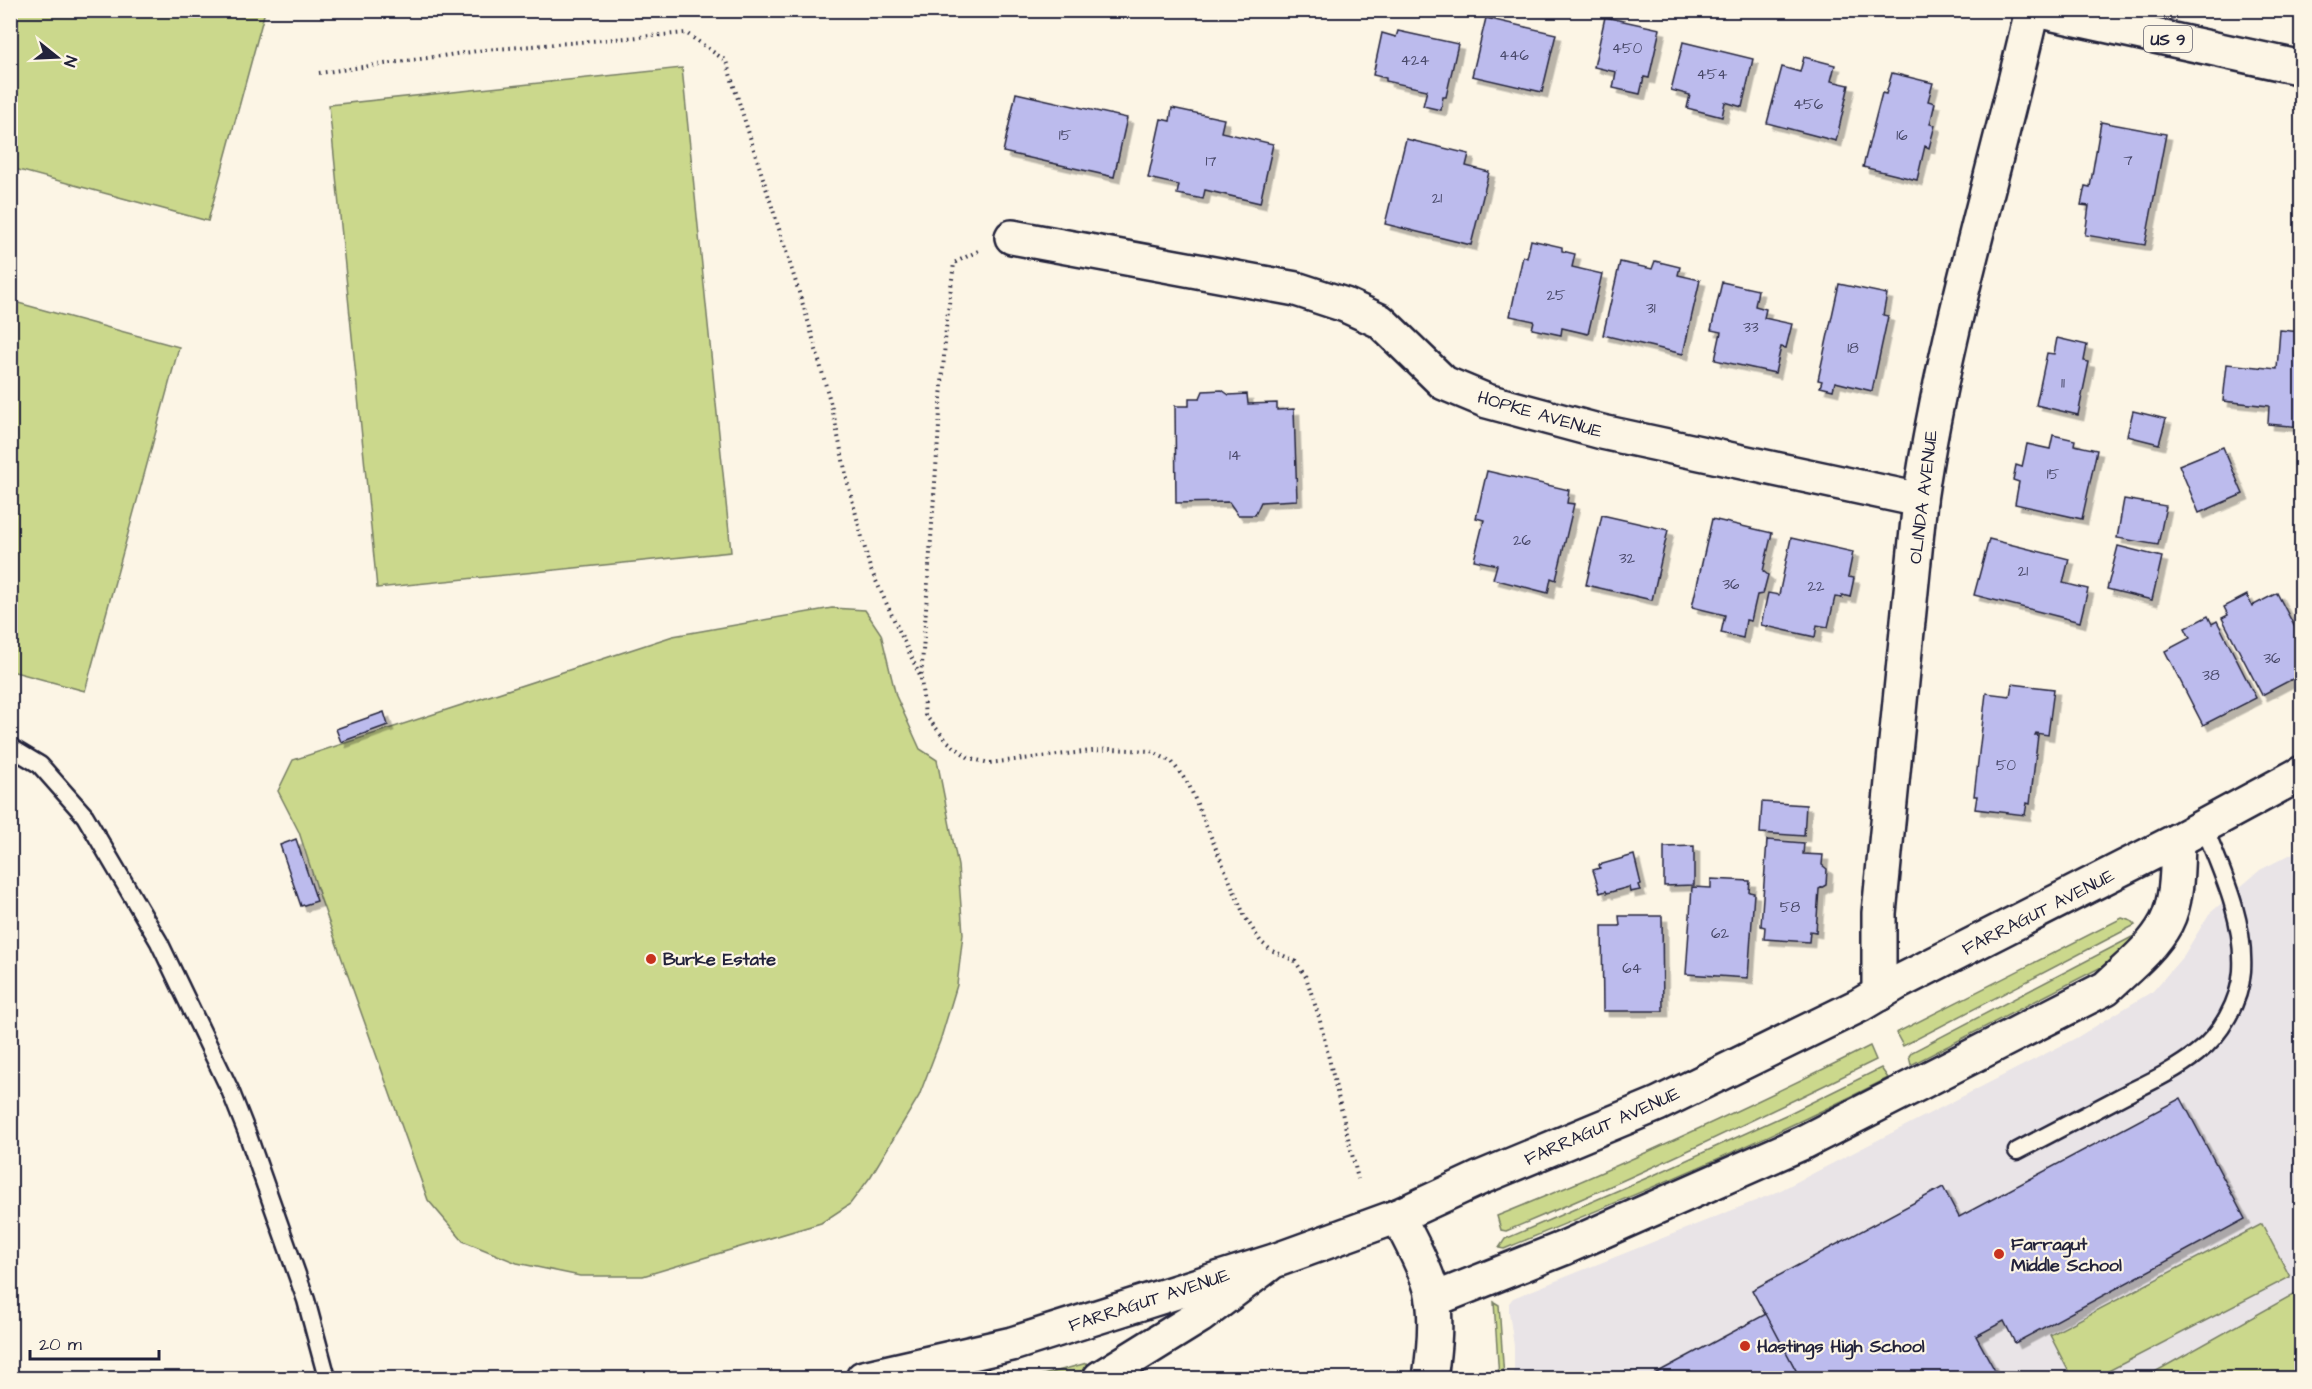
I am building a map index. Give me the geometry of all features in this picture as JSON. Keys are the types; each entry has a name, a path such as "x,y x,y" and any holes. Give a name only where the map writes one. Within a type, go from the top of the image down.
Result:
{"street":[{"name":"US 9","path":"2034,10 2301,68"},
{"name":"OLINDA AVENUE","path":"1879,994 1879,913 1920,500 1928,441 1941,378 2034,10"},
{"name":"HOPKE AVENUE","path":"1012,237 1296,289 1345,304 1380,321 1444,383 1487,401 1602,432 1920,500"},
{"name":"FARRAGUT AVENUE","path":"863,1378 1012,1344 1274,1261 1398,1216 1480,1178 1658,1104 1860,1005 2191,834 2301,773"},
{"path":"1433,1300 1564,1248 1804,1142 2106,988 2142,954 2167,922 2191,834"},
{"path":"1398,1216 1430,1287 1433,1300 1433,1362 1430,1378"},
{"path":"1100,1378 1200,1316 1274,1261"}],"lane":[{"path":"10,747 40,765 86,816 159,942 243,1122 306,1300 327,1378"},
{"path":"2017,1151 2162,1076 2198,1053 2220,1029 2235,1001 2242,972 2240,944 2229,890 2191,834"}],"path":[{"path":"319,73 485,50 686,33 726,61 809,324 833,412 848,484 870,568 921,679"},
{"path":"979,250 954,263 946,328 921,679 925,715 947,741 969,758 989,763 1109,749 1151,751 1172,762 1189,784 1245,917 1261,942 1271,950 1295,961 1306,977 1319,1017 1358,1179"}],"shaded area":[{"path":"2301,849 2301,1378 1514,1378 1514,1346 1509,1312 1509,1303 1513,1298 1775,1193 2076,1038 2153,991 2184,955 2209,914 2260,870"}],"green space":[{"path":"10,11 265,11 208,221 11,168"},
{"path":"682,68 731,552 377,588 329,105"},
{"path":"11,301 179,347 85,691 11,671"},
{"name":"Burke Estate","path":"832,608 865,610 881,634 896,696 920,749 937,760 958,866 963,934 957,985 940,1041 919,1096 871,1176 850,1204 821,1223 643,1276 580,1276 517,1263 463,1241 428,1200 299,832 278,791 293,760 673,636"},
{"path":"2122,918 2135,925 1903,1046 1896,1033"},
{"path":"2134,936 2117,959 1911,1065 1909,1056 1912,1052"},
{"path":"1870,1046 1876,1060 1646,1170 1506,1231 1501,1230 1497,1216 1685,1135"},
{"path":"1881,1068 1888,1078 1841,1102 1698,1168 1504,1249 1499,1248 1505,1239 1656,1174 1790,1113"},
{"path":"2262,1224 2290,1277 2095,1378 2072,1378 2050,1335"},
{"path":"2301,1290 2301,1378 2144,1378"},
{"path":"1494,1302 1499,1305 1504,1378 1499,1378"},
{"path":"1087,1363 1088,1368 1068,1378 1032,1378"}],"building":[{"path":"1605,17 1660,29 1649,78 1644,77 1640,94 1613,88 1616,72 1594,67"},
{"path":"1486,18 1556,34 1542,92 1472,76"},
{"path":"1398,31 1458,44 1441,110 1423,106 1427,90 1386,81 1386,78 1373,75 1382,33 1396,37"},
{"path":"1683,42 1753,59 1742,107 1725,102 1722,117 1687,108 1690,95 1671,90"},
{"path":"1804,57 1835,65 1831,81 1849,85 1836,141 1767,123 1782,67 1800,72"},
{"path":"1892,73 1933,83 1928,101 1935,103 1930,124 1935,125 1929,148 1925,146 1917,180 1863,167 1882,93 1886,94"},
{"path":"1016,93 1127,118 1114,177 1003,152"},
{"path":"1172,108 1224,119 1221,132 1273,144 1260,203 1205,190 1203,199 1177,194 1179,185 1148,178 1161,119 1170,121"},
{"path":"2101,122 2166,134 2145,245 2085,235 2089,206 2081,205 2085,186 2090,187"},
{"path":"1406,139 1469,154 1466,166 1489,172 1471,245 1385,224"},
{"path":"1531,240 1562,247 1562,251 1575,254 1572,267 1602,274 1588,334 1562,328 1561,335 1532,329 1534,321 1510,316 1523,256 1527,258"},
{"path":"1655,261 1680,267 1678,275 1700,280 1683,354 1603,335 1620,262 1652,269"},
{"path":"1722,282 1758,290 1755,306 1766,309 1764,318 1792,324 1786,348 1781,347 1775,373 1715,360 1721,332 1711,330"},
{"path":"1839,284 1887,294 1883,315 1888,316 1872,391 1835,382 1833,390 1820,387 1822,381 1818,380"},
{"path":"2280,330 2302,332 2302,427 2268,424 2269,406 2223,401 2227,364 2277,369"},
{"path":"2057,338 2087,345 2084,361 2089,362 2078,415 2036,405 2047,353 2054,354"},
{"path":"1222,390 1229,395 1247,394 1248,404 1277,403 1277,410 1294,409 1297,500 1261,502 1255,515 1238,515 1229,502 1176,503 1175,406 1189,406 1189,398 1200,398 1203,391"},
{"path":"2133,411 2166,419 2159,444 2127,436"},
{"path":"2053,435 2075,440 2074,445 2097,450 2082,519 2015,504 2019,482 2013,480 2016,465 2022,467 2027,444 2050,449"},
{"path":"2223,447 2243,494 2199,513 2179,465"},
{"path":"1487,471 1569,490 1567,503 1574,504 1556,580 1551,578 1548,593 1493,579 1497,565 1474,560 1484,520 1476,518"},
{"path":"2124,499 2166,506 2158,545 2117,538"},
{"path":"1602,515 1668,530 1652,600 1586,585"},
{"path":"1712,519 1772,533 1763,571 1768,575 1763,594 1757,595 1751,621 1746,620 1743,638 1721,633 1725,615 1692,607"},
{"path":"1791,538 1853,552 1848,577 1854,578 1850,597 1842,595 1842,598 1835,597 1828,627 1817,625 1815,637 1761,625 1768,593 1779,595"},
{"path":"1989,539 2069,559 2063,583 2088,589 2080,622 1974,595"},
{"path":"2118,546 2162,557 2152,600 2107,589"},
{"path":"2277,593 2302,641 2302,674 2262,695 2222,618 2228,615 2224,607 2247,595 2252,606"},
{"path":"2208,616 2212,624 2217,621 2256,698 2203,725 2165,651 2190,638 2185,628"},
{"path":"2012,684 2054,689 2048,735 2036,733 2035,735 2038,735 2030,804 2027,803 2025,815 1975,809 1977,796 1974,796 1986,693 2010,696"},
{"path":"384,712 388,725 341,742 336,729"},
{"path":"1762,802 1806,805 1804,836 1760,833"},
{"path":"296,839 317,901 301,906 280,845"},
{"path":"1767,840 1804,843 1803,854 1823,855 1822,865 1827,869 1826,885 1819,889 1816,932 1810,931 1809,942 1764,939 1765,927 1761,926"},
{"path":"1694,846 1694,885 1664,886 1664,847"},
{"path":"1634,855 1641,884 1638,885 1640,890 1630,892 1629,887 1600,893 1593,870 1600,868 1599,865"},
{"path":"1711,879 1750,881 1749,892 1754,893 1748,978 1686,974 1692,887 1711,888"},
{"path":"1619,916 1662,916 1663,1011 1603,1011 1602,926 1620,926"},
{"name":"Farragut Middle School","path":"2181,1098 2245,1219 2015,1343 2004,1321 1976,1336 1999,1378 1800,1378 1752,1290 1943,1187 1959,1217"},
{"name":"Hastings High School","path":"1766,1314 1800,1378 1647,1378"}],"place":[{"name":"Burke Estate","path":"651,959"},
{"name":"Farragut Middle School","path":"1999,1254"},
{"name":"Hastings High School","path":"1745,1346"}]}
